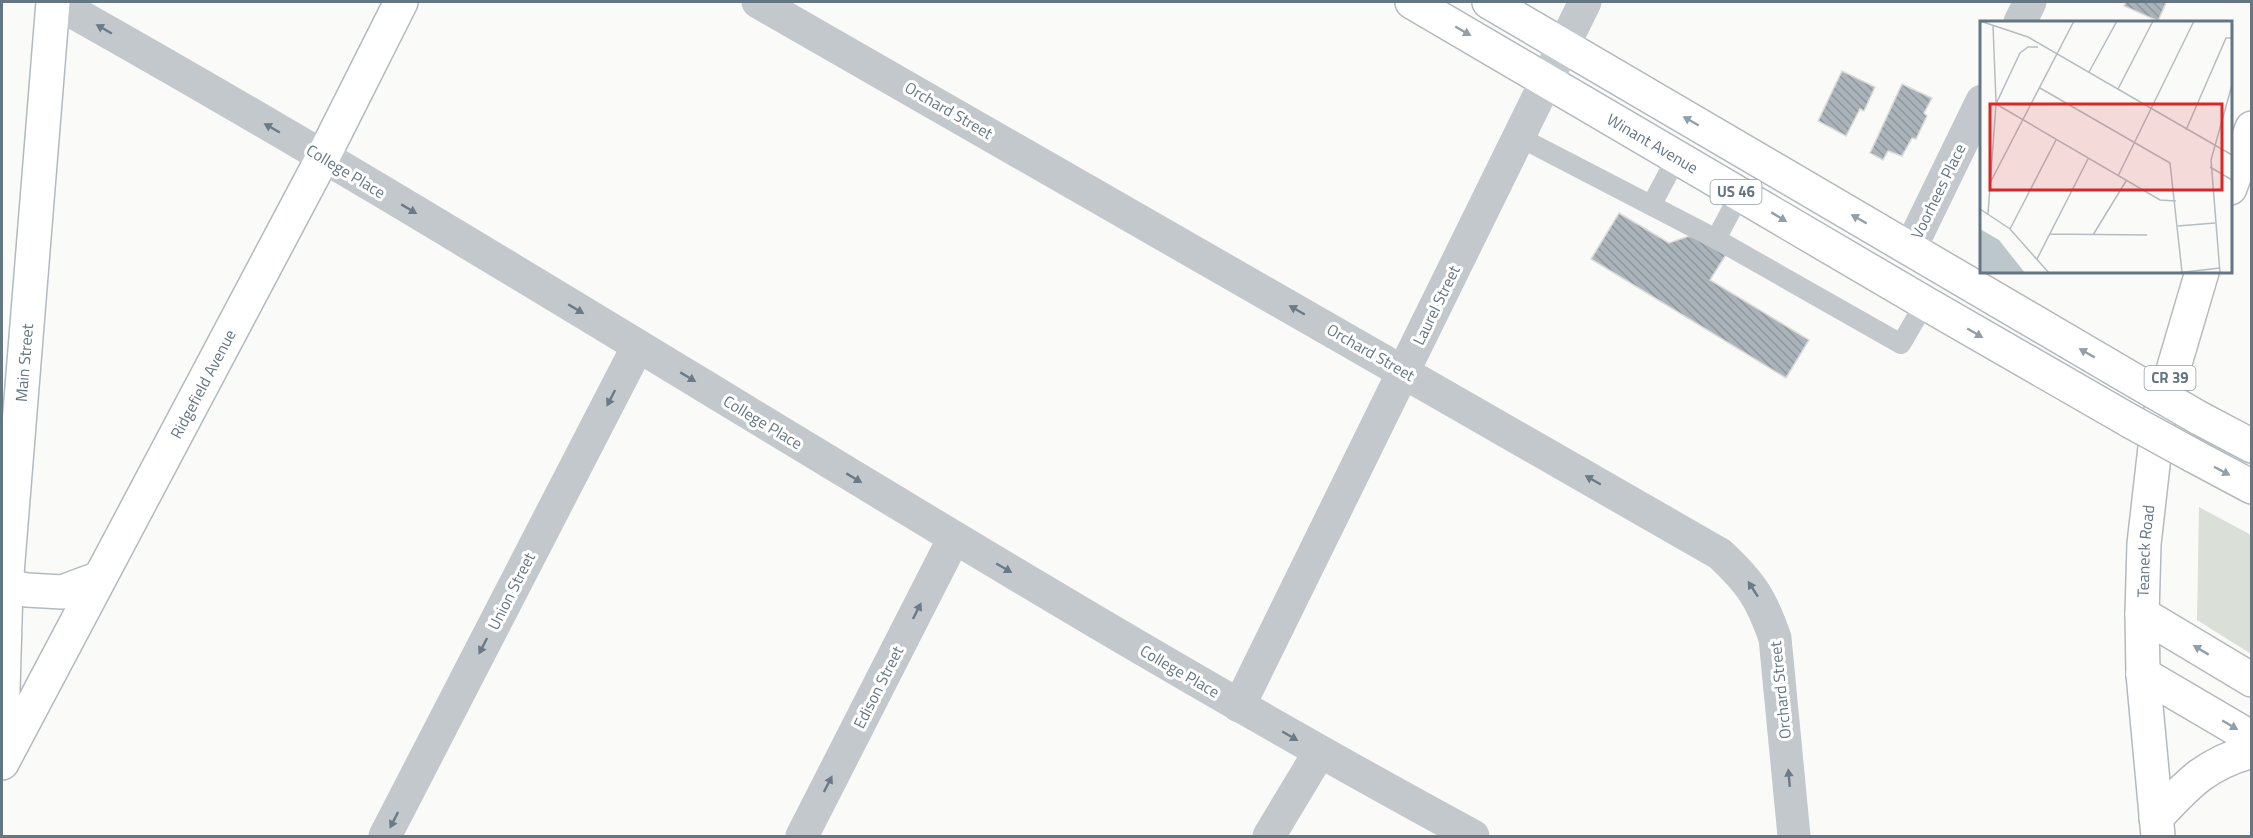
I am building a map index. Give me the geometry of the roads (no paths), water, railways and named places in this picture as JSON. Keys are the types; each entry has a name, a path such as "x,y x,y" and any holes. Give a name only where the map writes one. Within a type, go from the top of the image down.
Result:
{"main road":[{"name":"Main Street","path":"2,724 6,586 54,2"},
{"name":"Ridgefield Avenue","path":"2,763 322,157 401,2"},
{"name":"Winant Avenue","path":"1412,2 1925,303"},
{"name":"US 46","path":"1489,2 2137,382 2252,446"},
{"path":"2232,183 2252,128"},
{"name":"Teaneck Road","path":"2157,827 2143,674 2144,544 2158,421 2202,273"},
{"name":"US 46","path":"1925,303 2130,421 2252,487"},
{"path":"6,586 62,592 98,579"},
{"path":"2142,614 2252,681"},
{"path":"2143,674 2252,738"},
{"path":"2157,827 2186,787 2209,767 2252,751"}],"street":[{"name":"College Place","path":"54,2 322,157 954,538 1239,706 1319,753 1473,837"},
{"name":"Orchard Street","path":"758,2 1404,370 1720,554 1745,577 1764,607 1775,638 1794,837"},
{"name":"Laurel Street","path":"1239,706 1585,2"},
{"path":"2020,21 2030,2"},
{"name":"Voorhees Place","path":"1910,249 1980,105"},
{"name":"Union Street","path":"385,837 638,346"},
{"name":"Edison Street","path":"802,837 954,538"},
{"path":"1269,837 1319,753"}],"lane":[{"path":"1519,137 1652,204 1901,344 1925,303"},
{"path":"1652,204 1677,158"},
{"path":"1716,239 1740,195"}]}
